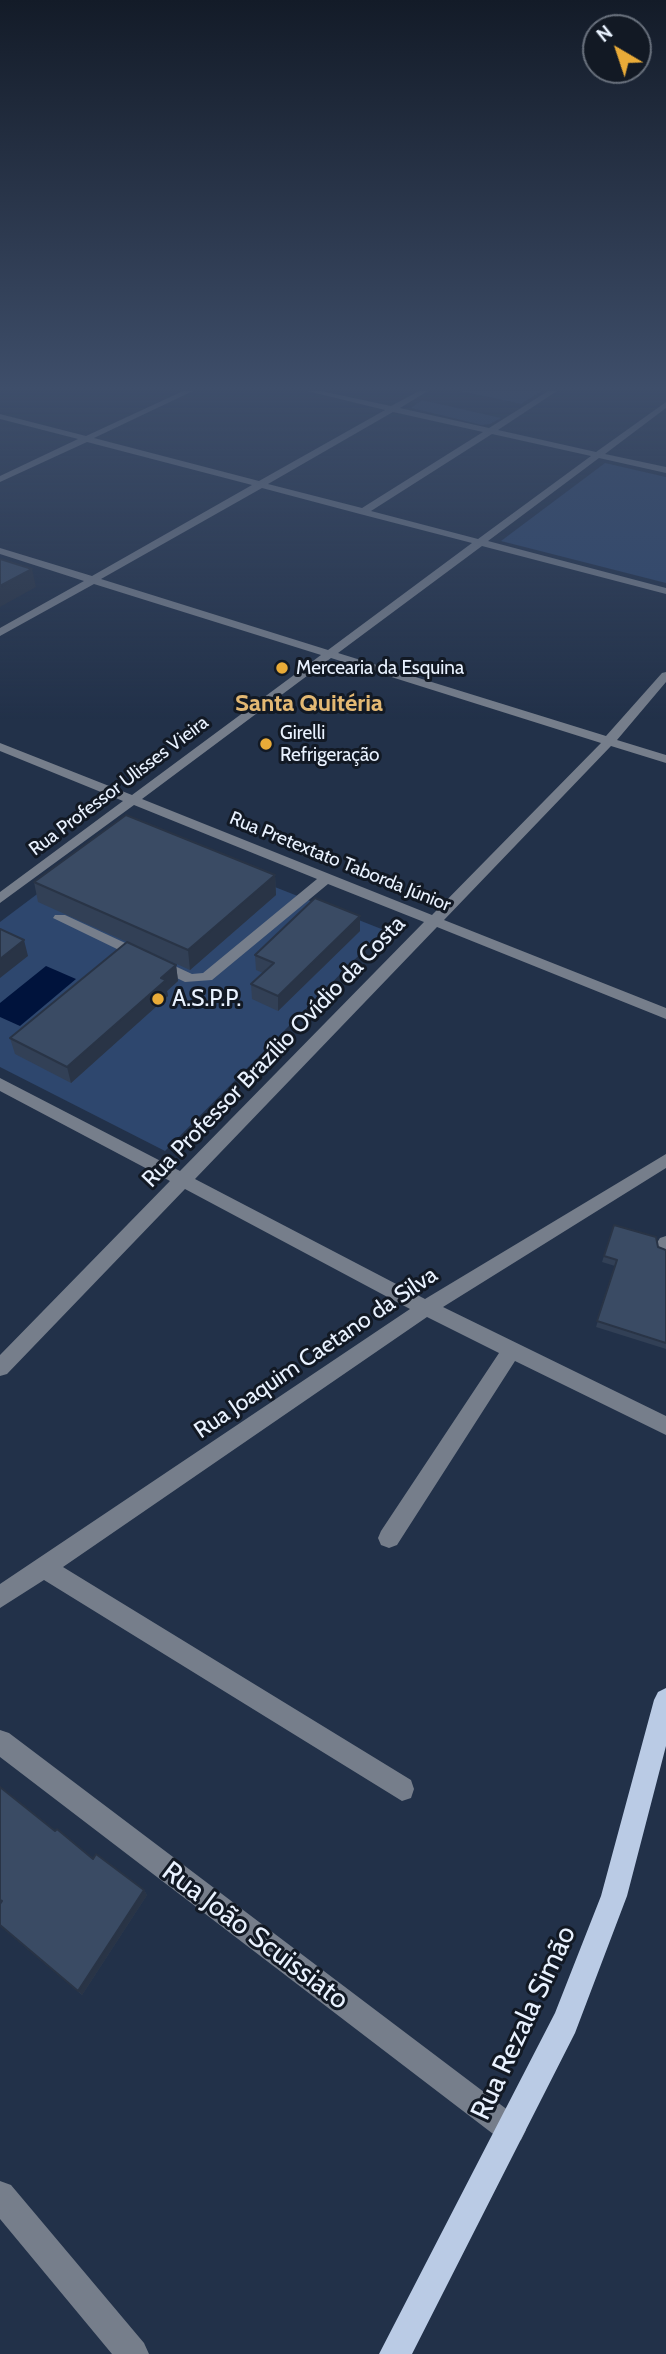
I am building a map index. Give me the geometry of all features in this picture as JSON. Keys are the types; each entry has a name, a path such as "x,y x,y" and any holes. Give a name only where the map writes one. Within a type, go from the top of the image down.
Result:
{"main road":[{"name":"Rua Rezala Simão","path":"395,2354 565,2023 593,1958 614,1896 666,1700"}],"street":[{"path":"0,633 231,501"},
{"path":"320,501 666,591"},
{"path":"363,512 381,501"},
{"name":"Rua Professor Ulisses Vieira","path":"2,896 536,501"},
{"path":"0,551 666,759"},
{"name":"Rua Professor Brazílio Ovídio da Costa","path":"0,1368 609,741 666,675"},
{"name":"Rua Pretextato Taborda Júnior","path":"0,747 666,1014"},
{"path":"60,918 190,979 207,977 327,878"},
{"path":"0,1084 184,1178 426,1308 666,1426"},
{"name":"Rua Joaquim Caetano da Silva","path":"0,1597 426,1308 666,1160"},
{"path":"389,1538 512,1349"},
{"path":"42,1567 402,1789"},
{"name":"Rua João Scuissiato","path":"0,1742 511,2130"},
{"path":"0,2196 133,2354"}],"shaded area":[{"path":"555,501 666,501 666,583 501,541"},
{"name":"A.S.P.P.","path":"125,828 384,930 165,1151 0,1067 0,922"},
{"path":"46,966 76,979 20,1026 0,1017 0,1003"}],"building":[{"path":"0,559 32,569 0,586"},
{"path":"126,815 275,875 188,950 34,882"},
{"path":"315,898 360,916 278,996 251,984 274,963 255,955"},
{"path":"0,929 24,940 0,959"},
{"path":"127,942 176,965 161,978 166,980 67,1067 10,1038"},
{"path":"614,1225 656,1237 658,1247 666,1250 666,1343 597,1321 617,1260 604,1256"},
{"path":"0,1787 93,1859 96,1854 144,1890 78,1991 0,1925"}],"place":[{"name":"Mercearia da Esquina","path":"282,668"},
{"name":"Girelli Refrigeração","path":"266,744"},
{"name":"A.S.P.P.","path":"158,999"}],"district":[{"name":"Santa Quitéria","path":"309,704"}]}
